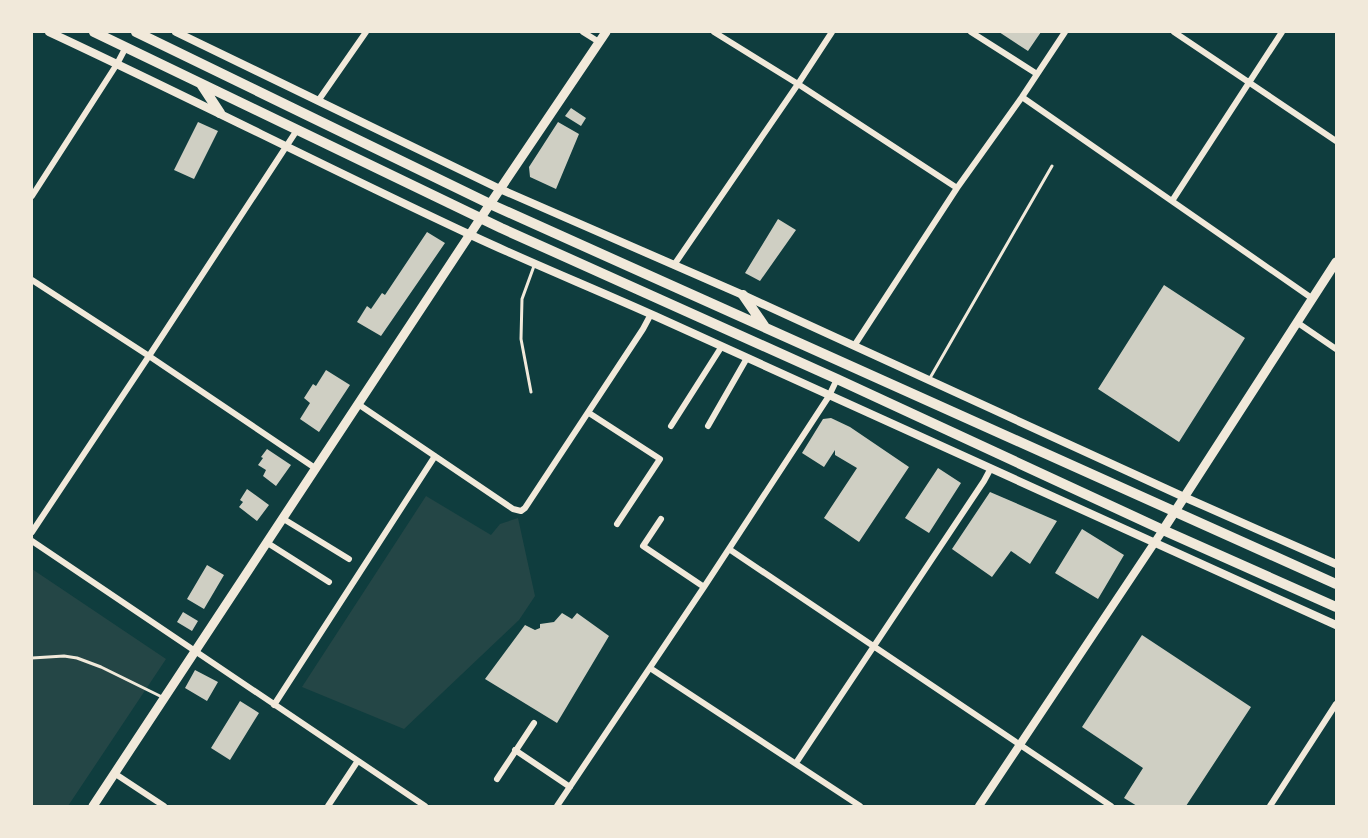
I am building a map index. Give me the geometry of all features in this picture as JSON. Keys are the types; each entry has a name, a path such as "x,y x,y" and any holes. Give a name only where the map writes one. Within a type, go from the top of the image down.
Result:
{"main road":[{"path":"94,32 480,219 1336,607"},
{"path":"136,32 490,204 1336,584"},
{"path":"93,807 266,542 606,32"},
{"path":"201,84 220,113"},
{"path":"1164,530 1336,262"},
{"path":"743,295 765,327"}],"street":[{"path":"49,32 470,234 1336,625"},
{"path":"176,32 500,189 743,295 1336,564"},
{"path":"318,101 366,32"},
{"path":"583,32 599,42"},
{"path":"714,32 957,188"},
{"path":"674,265 832,32"},
{"path":"971,32 1037,74"},
{"path":"854,346 957,188 1065,32"},
{"path":"1174,32 1336,141"},
{"path":"1172,201 1282,32"},
{"path":"32,196 126,47"},
{"path":"1022,97 1313,299"},
{"path":"32,532 297,130"},
{"path":"32,280 315,468"},
{"path":"358,404 513,509 521,511 589,413 651,314"},
{"path":"1298,323 1336,349"},
{"path":"671,426 722,346"},
{"path":"708,426 747,358"},
{"path":"557,807 729,549 829,396 837,379"},
{"path":"589,413 660,459 617,525"},
{"path":"274,705 435,456"},
{"path":"796,763 991,468"},
{"path":"282,518 349,559"},
{"path":"661,519 643,546 704,587"},
{"path":"979,807 1164,530"},
{"path":"32,541 425,807"},
{"path":"266,542 329,582"},
{"path":"729,549 1111,807"},
{"path":"650,668 860,807"},
{"path":"1270,807 1336,704"},
{"path":"496,779 534,723"},
{"path":"515,750 570,787"},
{"path":"328,807 357,762"},
{"path":"114,773 164,807"}],"lane":[{"path":"929,381 1052,166"},
{"path":"531,392 520,339 522,299 535,263"},
{"path":"32,658 64,656 88,661 164,698"}],"shaded area":[{"path":"426,496 491,535 500,524 518,518 535,596 519,620 404,729 302,687"},
{"path":"32,569 166,659 68,806 32,806"}],"building":[{"path":"999,32 1041,32 1028,51"},
{"path":"571,108 586,118 581,126 565,116"},
{"path":"198,122 218,131 194,179 174,170"},
{"path":"558,122 579,134 556,189 530,177 529,167"},
{"path":"778,219 796,230 760,281 745,273"},
{"path":"427,232 445,243 381,336 357,322 367,306 371,309 382,293 385,295"},
{"path":"1164,285 1245,338 1179,442 1098,389"},
{"path":"326,370 350,385 319,432 300,419 310,403 304,398 313,384 316,386"},
{"path":"831,418 850,427 909,467 859,542 824,518 857,468 835,455 835,450 824,467 802,453 823,419"},
{"path":"267,449 291,465 276,486 263,476 266,470 258,465"},
{"path":"938,468 961,483 929,533 905,518"},
{"path":"247,489 269,505 257,521 239,507 243,502 240,500"},
{"path":"990,492 1057,521 1030,564 1011,551 992,577 952,549"},
{"path":"1082,529 1124,555 1098,599 1055,573"},
{"path":"207,565 224,575 204,609 187,599"},
{"path":"183,612 198,621 192,631 177,622"},
{"path":"562,613 572,619 577,613 609,636 557,723 485,679 525,625 535,630 540,628 540,624 554,622"},
{"path":"1142,635 1251,707 1186,806 1137,806 1124,798 1143,768 1082,727"},
{"path":"195,670 218,682 207,701 185,688"},
{"path":"240,701 259,713 230,760 211,748"}]}
